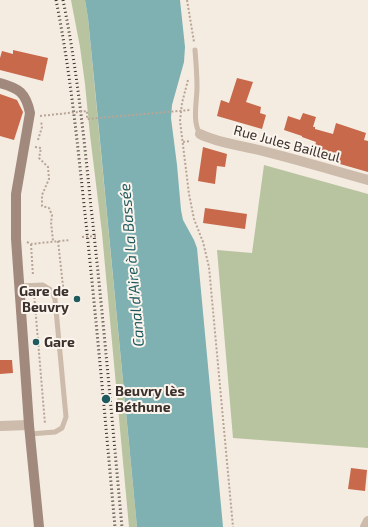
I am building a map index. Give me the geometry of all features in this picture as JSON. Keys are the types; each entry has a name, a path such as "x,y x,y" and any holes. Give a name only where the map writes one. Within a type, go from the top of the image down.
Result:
{"street":[{"path":"0,83 21,92 28,102 30,113 16,194 16,239 29,430 39,527"},
{"name":"Rue Jules Bailleul","path":"200,134 230,144 257,149 368,180"},
{"path":"0,426 29,430"},
{"path":"365,527 368,521"}],"lane":[{"path":"195,50 197,88 196,117 197,129 200,134"},
{"path":"19,286 43,285 51,290 55,299 66,417 62,428 55,432 46,433 29,430"}],"path":[{"path":"187,0 195,50"},
{"path":"187,80 180,121 189,194 194,219 203,242 209,267 233,527"},
{"path":"36,147 42,127 40,116 87,111 88,119 190,110"},
{"path":"25,143 41,148 39,158 48,167 49,179 42,195 42,206 49,208 52,215 51,222 53,241"},
{"path":"82,237 97,236"},
{"path":"16,239 31,244 70,240"},
{"path":"55,303 64,301 58,241"},
{"path":"31,244 46,433"}],"green space":[{"path":"71,0 85,0 88,18 137,527 129,527 102,233 85,84"},
{"path":"264,165 368,194 368,448 233,438 217,250 252,253"}],"water":[{"name":"Canal d'Aire à La Bassée","path":"85,0 180,0 185,47 184,62 172,105 171,118 183,220 197,248 223,527 137,527 96,99"}],"building":[{"path":"13,50 48,58 43,81 0,70 0,58 2,51 13,54"},
{"path":"237,78 253,82 246,102 261,107 260,113 266,115 262,129 217,116 221,100 229,103"},
{"path":"0,94 17,100 23,112 14,140 0,136"},
{"path":"303,113 316,117 313,127 315,127 315,129 333,134 336,123 366,133 364,140 368,141 368,172 312,156 316,142 284,130 288,116 300,120"},
{"path":"203,147 227,154 225,167 217,166 215,184 198,181"},
{"path":"205,208 247,214 245,229 203,223"},
{"path":"0,360 12,360 13,373 0,374"},
{"path":"351,468 367,470 365,491 348,489"}],"railway":[{"path":"56,0 61,24 78,146 115,527"},
{"path":"63,0 83,129 122,527"}],"place":[{"name":"Gare de Beuvry","path":"77,299"},
{"name":"Gare","path":"36,342"},
{"name":"Beuvry lès Béthune","path":"106,399"}]}
